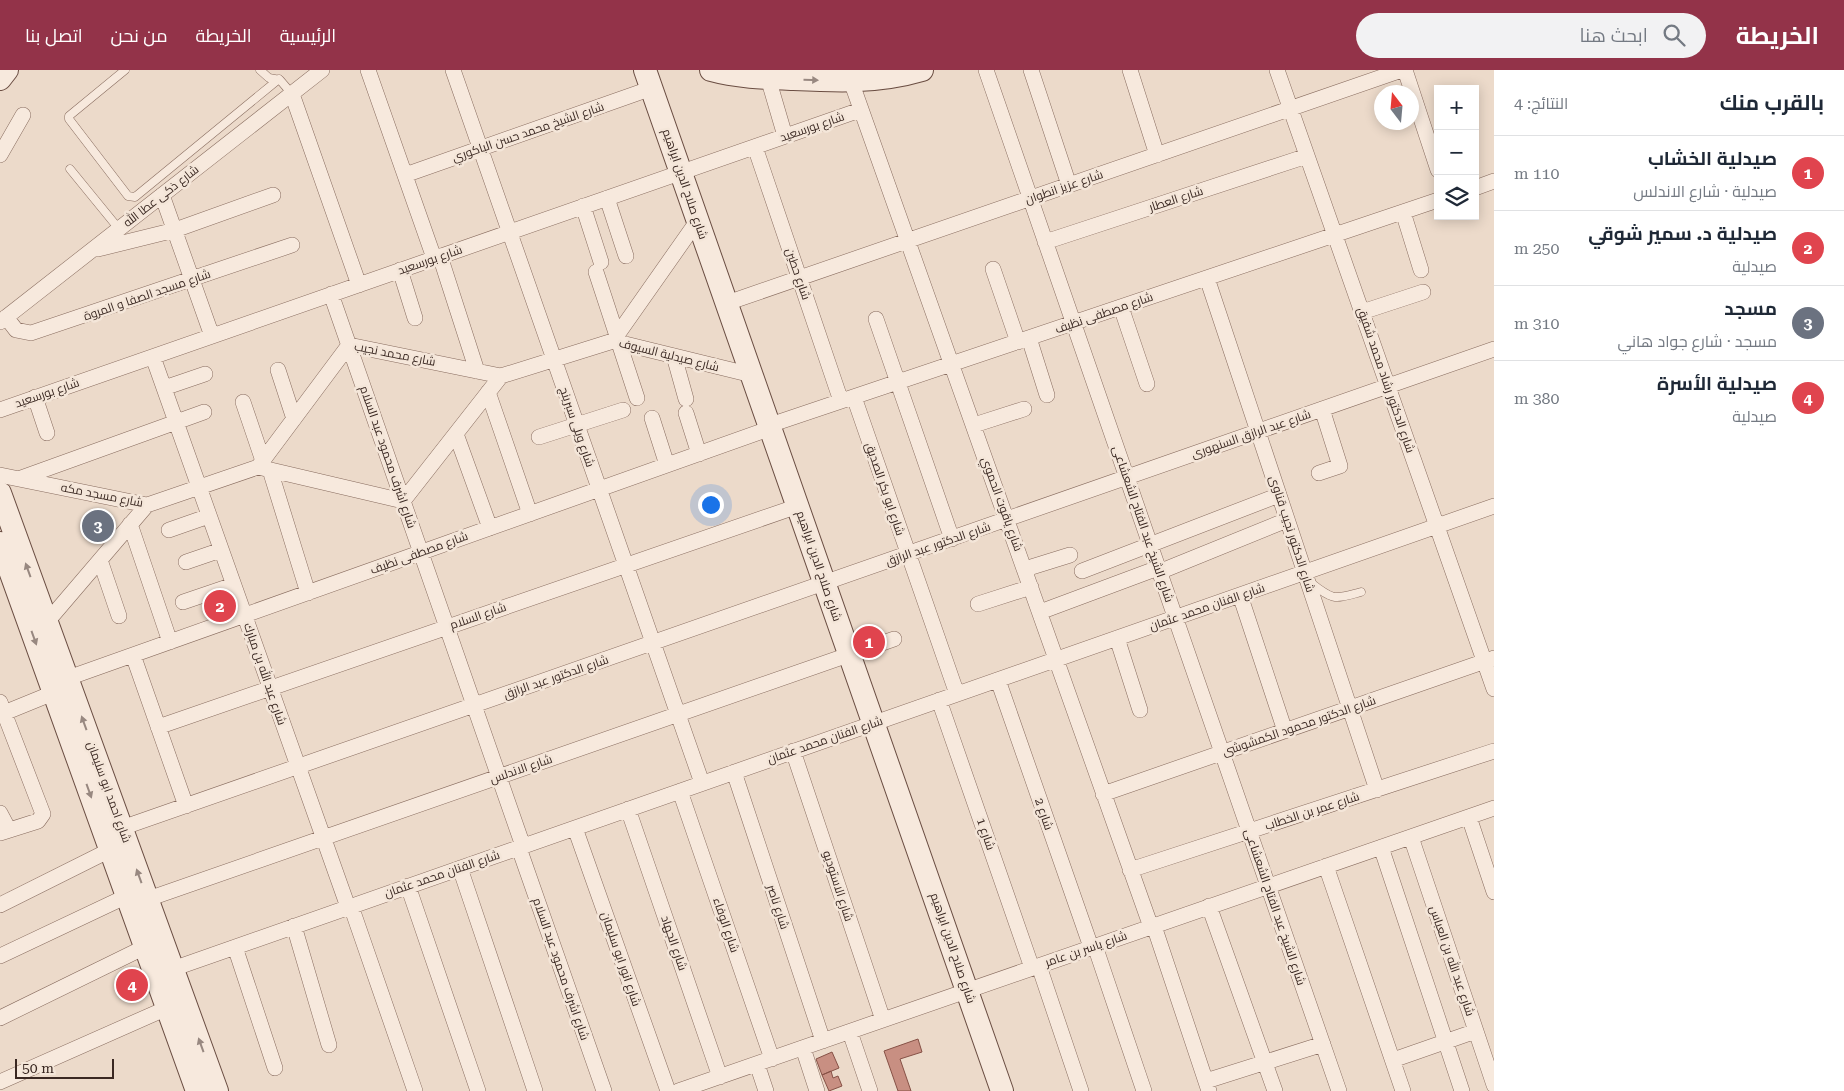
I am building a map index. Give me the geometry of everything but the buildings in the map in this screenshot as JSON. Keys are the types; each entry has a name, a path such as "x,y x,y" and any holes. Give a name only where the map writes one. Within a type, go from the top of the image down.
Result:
{"main road":[{"path":"0,79 7,70"},
{"path":"714,70 768,78 858,77 922,70"},
{"name":"شارع صلاح الدين ابراهيم","path":"649,79 1002,1091"},
{"name":"شارع احمد ابو سليمان","path":"0,493 47,622 61,686"},
{"name":"شارع احمد ابو سليمان","path":"0,543 61,686 112,837 164,972 217,1091"},
{"name":"شارع احمد ابو سليمان","path":"137,898 145,947 164,972 167,1008 197,1091"}],"street":[{"name":"شارع ذكى عطا الله","path":"3,319 322,70"},
{"path":"368,70 477,371"},
{"name":"شارع ويلى سبرينج","path":"452,70 702,783"},
{"name":"شارع الشيخ عبد الفتاح الشعشاعى","path":"986,70 1339,1091"},
{"path":"1030,70 1069,185"},
{"path":"1130,70 1157,155"},
{"name":"شارع الدكتور رشاد محمد شفيق","path":"1277,70 1437,526 1489,659 1494,689"},
{"path":"1403,70 1434,159"},
{"name":"شارع عزيز انطوان","path":"727,303 1403,70"},
{"name":"شارع ياقوت الحموي","path":"858,77 860,110 974,425 1103,794 1208,1086"},
{"path":"768,78 786,136"},
{"name":"شارع الشيخ محمد حسن الباكوري","path":"405,175 480,148 649,79"},
{"path":"292,94 359,285"},
{"name":"شارع بورسعيد","path":"0,410 860,110"},
{"path":"0,155 23,115"},
{"name":"شارع حطين","path":"755,147 799,278 847,399"},
{"name":"شارع العطار","path":"1045,242 1307,156"},
{"path":"1479,187 1494,181"},
{"path":"162,195 212,336"},
{"path":"92,250 175,230 273,195"},
{"path":"607,198 626,256"},
{"name":"شارع مصطفى نظيف","path":"2,708 61,686 133,655 699,454 847,399 1434,201"},
{"path":"583,206 616,340 637,398"},
{"path":"1403,212 1421,270"},
{"path":"616,340 698,220"},
{"name":"شارع مسجد الصفا و المروة","path":"3,319 16,330 31,333 292,245"},
{"path":"992,269 1048,395"},
{"path":"400,270 415,318"},
{"name":"شارع الدكتور نجيب قناوى","path":"1207,278 1377,790"},
{"path":"1362,312 1423,292"},
{"name":"شارع اشرف محمود عبد السلام","path":"331,294 499,776 521,847 604,1091"},
{"path":"1122,307 1147,384"},
{"path":"876,319 952,539"},
{"name":"شارع صيدلية السيوف","path":"501,376 616,340 752,375"},
{"name":"شارع محمد نجيب","path":"264,466 294,419 349,345 501,376"},
{"name":"شارع عبد الرازق السنهورى","path":"1007,520 1494,349"},
{"name":"شارع عبد الله بن مبارك","path":"153,356 323,838 416,1091"},
{"path":"674,356 699,454"},
{"path":"278,370 294,419"},
{"path":"164,388 204,374"},
{"path":"264,466 403,501 501,376"},
{"path":"488,392 530,514"},
{"path":"35,397 47,433"},
{"name":"شارع ابو بكر الصديق","path":"847,399 908,554 957,694"},
{"path":"243,402 308,593"},
{"path":"974,425 1024,409"},
{"path":"1319,473 1339,467 1340,464 1322,409"},
{"path":"539,437 623,410"},
{"path":"20,478 204,412"},
{"path":"652,418 667,465"},
{"path":"456,434 490,528"},
{"name":"شارع مسجد مكه","path":"0,474 147,505 264,466"},
{"path":"1082,571 1279,495"},
{"path":"47,622 147,505"},
{"name":"شارع السلام","path":"158,727 798,506"},
{"name":"شارع الفنان محمد عثمان","path":"164,972 1240,595 1306,577 1494,506"},
{"path":"169,530 209,516"},
{"name":"شارع الدكتور عبد الرازق","path":"112,837 186,806 1007,520"},
{"path":"1040,612 1159,570 1287,520"},
{"path":"130,524 170,642"},
{"path":"186,562 221,550"},
{"path":"1025,569 1070,555"},
{"path":"100,560 119,616"},
{"path":"182,602 233,585"},
{"path":"978,604 1031,587"},
{"path":"1240,595 1285,731"},
{"path":"1117,638 1140,710"},
{"name":"شارع الاندلس","path":"0,956 137,898 323,838 894,639"},
{"path":"133,655 186,806"},
{"name":"شارع الدكتور محمود الكمشوشى","path":"1103,794 1489,659"},
{"name":"شارع 2","path":"998,680 1144,1091"},
{"name":"شارع 1","path":"939,700 1081,1091"},
{"path":"0,813 5,832 38,821 42,817 43,811 2,708"},
{"name":"شارع الاستوديو","path":"793,751 882,1020"},
{"name":"شارع عمر بن الخطاب","path":"1130,870 1494,751"},
{"name":"شارع ناصر","path":"734,772 823,1041"},
{"name":"شارع الوفاء","path":"680,791 772,1059"},
{"name":"شارع ياسر بن عامر","path":"678,1091 714,1083 756,1064 1494,808"},
{"name":"شارع الجهاد","path":"628,809 714,1083"},
{"path":"1469,817 1494,892"},
{"name":"شارع انور ابو سليمان","path":"575,828 668,1091"},
{"path":"0,905 112,837"},
{"name":"شارع عبد الله بن العباس","path":"1411,837 1494,1085"},
{"path":"1381,847 1462,1091"},
{"path":"1326,866 1403,1091"},
{"path":"460,868 535,1091"},
{"path":"408,886 478,1091"},
{"path":"1209,906 1275,1091"},
{"path":"294,926 329,1045"},
{"path":"0,1018 145,947"},
{"path":"235,947 275,1068"},
{"path":"0,1082 167,1008"},
{"path":"1393,1060 1476,1031"},
{"path":"850,1032 870,1091"},
{"path":"1208,1086 1264,1062 1323,1044"},
{"path":"802,1048 818,1091"},
{"path":"756,1064 766,1091"}],"lane":[{"path":"126,70 69,116 69,119 131,198 135,197 279,80"},
{"path":"260,70 268,77 279,80 292,94"},
{"path":"70,169 119,229"},
{"path":"1306,577 1327,596 1333,598 1361,592"}],"place":[{"name":"مسجد","path":"98,526"},
{"name":"صيدلية د. سمير شوقي","path":"220,606"},
{"name":"صيدلية الخشاب","path":"869,642"},
{"name":"صيدلية الأسرة","path":"132,985"}]}
